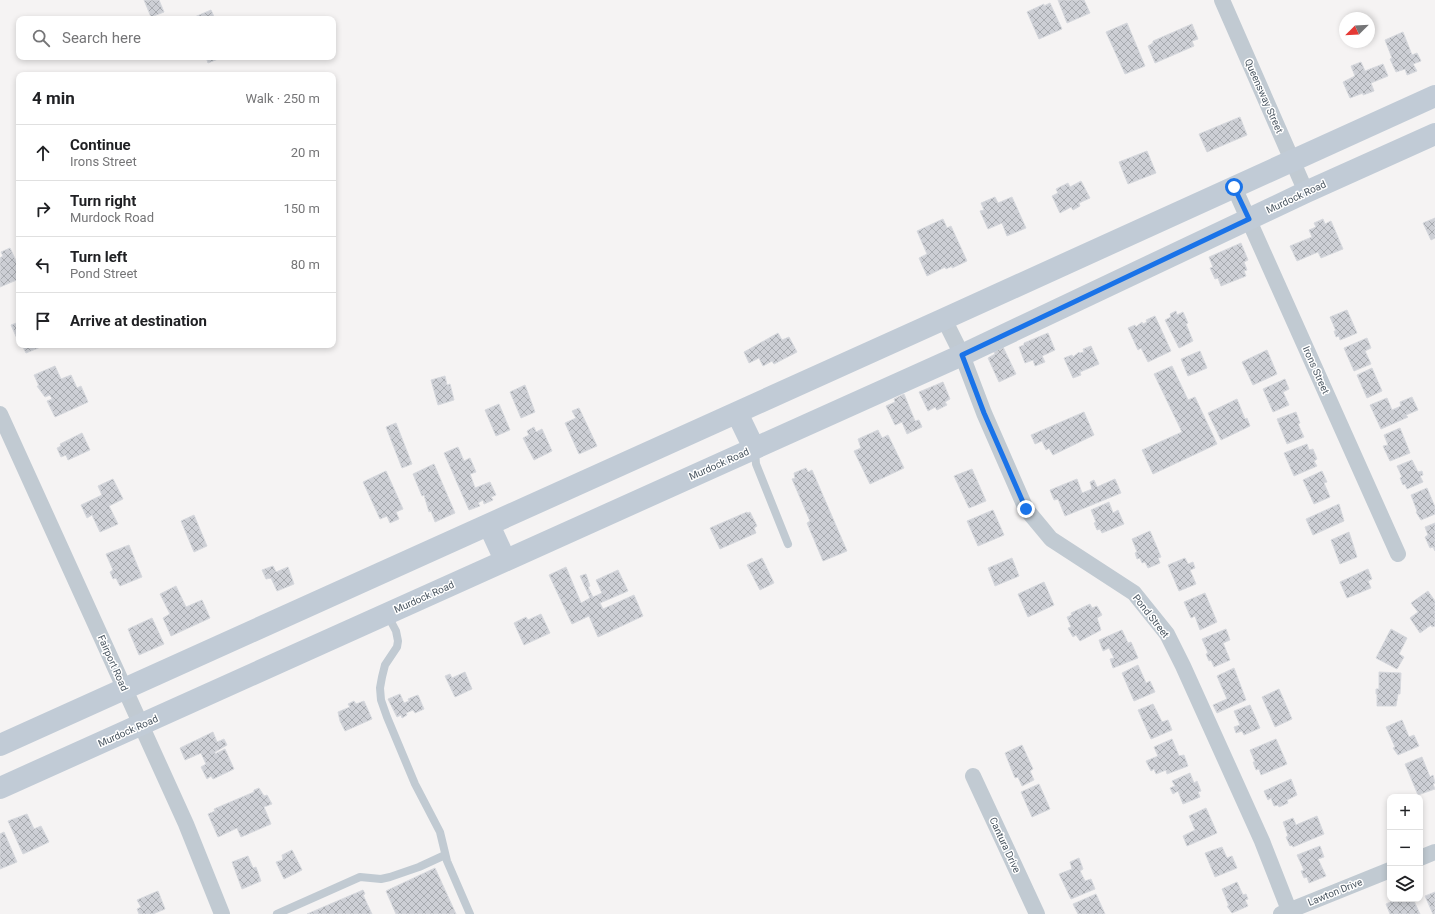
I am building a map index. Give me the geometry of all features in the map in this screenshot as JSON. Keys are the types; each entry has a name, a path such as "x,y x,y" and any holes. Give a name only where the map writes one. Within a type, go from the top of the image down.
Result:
{"main road":[{"path":"0,745 737,413 1435,96"},
{"name":"Murdock Road","path":"0,788 962,355 1306,192 1435,134"},
{"path":"737,413 754,448"},
{"path":"488,525 505,560"}],"street":[{"name":"Queensway Street","path":"1222,0 1306,192"},
{"name":"Irons Street","path":"1234,187 1398,554"},
{"name":"Pond Street","path":"944,319 962,355 984,413 1026,509 1051,539 1134,593 1167,634 1262,841 1285,912"},
{"name":"Fairport Road","path":"0,414 186,824 222,914"},
{"name":"Cantura Drive","path":"973,776 1037,914"},
{"path":"1423,857 1435,852"},
{"name":"Lawton Drive","path":"1285,912 1387,871"}],"lane":[{"path":"754,448 756,464 788,544"},
{"path":"387,614 396,631 398,641 397,647 385,665 380,688 381,700 415,784 440,832 446,855 470,914"},
{"path":"277,914 360,877 390,877 419,867 446,855"}],"building":[{"path":"144,0 159,0 164,12 151,16"},
{"path":"1058,0 1084,0 1090,13 1067,23"},
{"path":"1050,3 1062,29 1039,39 1027,12 1044,4 1044,6"},
{"path":"211,10 214,16 197,16"},
{"path":"1127,23 1145,66 1125,74 1106,32"},
{"path":"1192,24 1198,39 1192,41 1194,46 1155,63 1148,46 1153,43 1153,41"},
{"path":"1403,32 1412,55 1417,53 1421,61 1413,64 1417,71 1407,75 1405,69 1396,72 1390,59 1392,58 1385,40"},
{"path":"207,60 216,60 208,63"},
{"path":"1361,62 1365,71 1383,64 1388,76 1371,83 1374,91 1350,98 1343,82 1355,76 1351,66"},
{"path":"1240,117 1247,135 1207,152 1199,134"},
{"path":"1147,151 1156,173 1128,184 1119,162"},
{"path":"1081,181 1090,198 1079,203 1080,206 1073,210 1071,207 1060,213 1052,196 1058,193 1056,189 1068,183 1070,187"},
{"path":"995,197 998,203 1012,197 1026,228 1007,236 1002,223 988,229 980,211 984,210 981,203"},
{"path":"1435,218 1435,238 1431,240 1423,223"},
{"path":"943,219 947,228 951,226 967,261 952,268 952,266 946,269 945,267 927,276 919,258 927,254 917,231"},
{"path":"1323,219 1325,224 1331,221 1343,249 1321,258 1318,252 1297,261 1290,246 1312,237 1309,230 1316,227 1314,223"},
{"path":"1241,243 1248,260 1244,262 1247,270 1244,271 1246,276 1221,286 1218,278 1215,279 1210,268 1213,267 1209,257"},
{"path":"10,248 16,261 16,280 0,287 0,258 3,256 1,252"},
{"path":"1347,310 1357,333 1340,340 1339,336 1336,337 1334,331 1336,331 1330,317"},
{"path":"1176,311 1177,315 1183,312 1193,341 1179,348 1165,320 1171,317 1170,314"},
{"path":"1155,316 1171,351 1148,362 1141,348 1138,350 1128,328 1135,325 1136,327 1142,322 1143,324 1147,322 1146,320"},
{"path":"16,323 16,336 11,325"},
{"path":"778,333 782,340 789,337 797,352 774,364 772,361 763,366 759,358 749,363 744,352"},
{"path":"1048,333 1055,350 1042,356 1045,362 1035,366 1033,360 1025,363 1019,347 1024,345 1024,343"},
{"path":"1367,338 1371,348 1365,351 1371,364 1354,371 1344,348"},
{"path":"1091,346 1099,364 1080,372 1081,375 1073,378 1064,358 1072,355 1073,357 1079,352 1084,352 1083,349"},
{"path":"1003,347 1016,374 999,382 988,358 995,354 994,352"},
{"path":"24,348 38,348 26,353"},
{"path":"1267,350 1277,374 1253,385 1242,362"},
{"path":"1200,351 1207,368 1188,376 1181,359"},
{"path":"55,366 61,379 71,375 77,388 81,386 88,402 55,417 47,401 52,399 50,395 45,397 37,386 39,386 34,375"},
{"path":"1172,366 1188,400 1195,397 1217,444 1153,474 1142,450 1182,432 1154,374"},
{"path":"1372,368 1382,391 1367,398 1357,375"},
{"path":"445,376 447,385 450,384 454,400 438,405 431,380"},
{"path":"1285,379 1289,389 1283,392 1289,405 1273,412 1263,389"},
{"path":"943,382 950,399 945,402 947,405 937,410 935,407 928,411 919,392"},
{"path":"525,385 535,412 521,418 510,392"},
{"path":"904,394 915,421 919,420 922,427 907,434 902,422 895,425 886,406 895,402 894,399"},
{"path":"1412,397 1418,410 1406,415 1408,417 1381,429 1370,405 1387,398 1392,410 1401,406 1400,402"},
{"path":"1237,399 1245,419 1247,418 1250,426 1221,440 1208,413"},
{"path":"499,404 510,430 496,436 485,410"},
{"path":"579,408 597,446 579,454 565,423 576,418 572,411"},
{"path":"1084,412 1094,435 1053,455 1049,448 1046,450 1042,441 1035,444 1031,435"},
{"path":"1296,412 1300,423 1298,424 1304,437 1287,444 1277,419"},
{"path":"396,423 412,464 402,468 386,427"},
{"path":"534,427 536,432 542,429 552,451 534,460 523,438 529,435 527,431"},
{"path":"1400,428 1410,453 1390,461 1383,446 1388,445 1384,435"},
{"path":"878,430 882,438 888,435 904,468 870,484 854,451 861,448 858,439"},
{"path":"82,433 90,450 68,460 66,455 61,457 57,448 61,446 60,444"},
{"path":"1307,444 1309,450 1313,449 1317,459 1314,461 1317,466 1294,476 1284,453"},
{"path":"458,447 464,461 470,458 476,472 470,474 475,488 490,482 496,495 491,497 493,500 484,504 483,500 478,503 480,506 469,510 444,453"},
{"path":"1412,460 1418,472 1422,471 1423,475 1420,476 1423,482 1407,489 1405,484 1403,485 1400,478 1402,477 1397,466"},
{"path":"434,464 455,513 435,522 431,511 429,512 424,495 422,496 413,474"},
{"path":"806,468 808,472 812,470 847,551 823,561 807,523 810,521 792,479 795,478 794,473"},
{"path":"972,469 986,501 969,508 954,476"},
{"path":"386,471 403,509 396,512 399,519 390,523 387,516 380,519 363,482"},
{"path":"1322,471 1327,482 1324,483 1330,497 1314,504 1303,480"},
{"path":"113,479 123,499 109,506 118,524 100,532 92,515 87,518 81,505 102,495 98,486"},
{"path":"1077,479 1082,493 1092,489 1090,482 1094,480 1097,487 1115,479 1121,493 1065,516 1058,499 1054,500 1050,490"},
{"path":"1427,488 1435,507 1435,514 1421,520 1416,512 1417,511 1411,495"},
{"path":"1109,502 1113,513 1118,510 1124,524 1102,533 1100,529 1097,530 1094,523 1096,522 1091,510"},
{"path":"1339,504 1344,521 1313,535 1306,519"},
{"path":"993,510 1004,535 978,546 967,521"},
{"path":"750,512 757,526 754,528 756,533 720,549 710,528"},
{"path":"194,515 207,546 194,552 181,521"},
{"path":"1435,523 1435,551 1433,547 1430,548 1425,537 1428,535 1425,527"},
{"path":"1150,531 1161,557 1158,558 1160,563 1148,568 1145,562 1142,563 1140,558 1137,559 1135,553 1137,552 1132,539"},
{"path":"1349,532 1357,557 1340,564 1331,540"},
{"path":"129,545 142,577 120,586 116,578 113,579 110,572 113,570 106,554"},
{"path":"762,558 774,583 760,590 747,565"},
{"path":"1012,558 1019,576 995,586 988,568"},
{"path":"1185,558 1188,564 1193,562 1195,568 1190,570 1196,584 1179,591 1168,565"},
{"path":"273,566 276,572 288,567 294,584 277,591 271,578 266,579 262,570"},
{"path":"566,567 581,603 590,598 580,576 586,574 590,586 588,587 593,597 602,593 596,580 618,570 628,591 600,603 603,609 634,595 643,616 598,637 589,616 572,624 549,575"},
{"path":"1368,569 1372,579 1368,581 1371,588 1347,598 1340,582"},
{"path":"1044,582 1054,605 1028,617 1018,594"},
{"path":"176,586 186,607 202,600 210,618 171,636 163,618 170,614 160,594"},
{"path":"1428,591 1435,601 1435,626 1432,627 1431,625 1420,633 1410,618 1418,612 1411,603"},
{"path":"1205,593 1217,622 1200,630 1195,616 1191,618 1184,602"},
{"path":"1090,604 1092,608 1097,606 1102,615 1097,618 1101,630 1080,641 1076,635 1073,637 1068,628 1071,627 1067,617 1072,615 1071,613"},
{"path":"541,614 550,633 524,645 514,623 526,617 528,620"},
{"path":"152,618 164,644 139,655 128,629"},
{"path":"1226,629 1230,640 1223,643 1230,660 1214,667 1206,654 1208,653 1202,639"},
{"path":"1391,629 1407,638 1399,654 1404,657 1397,669 1376,658"},
{"path":"1122,630 1128,643 1131,642 1138,658 1113,668 1110,659 1114,658 1109,648 1103,651 1099,640"},
{"path":"1138,665 1146,683 1150,681 1155,692 1134,701 1122,673"},
{"path":"1234,668 1246,700 1217,713 1213,705 1227,699 1217,676"},
{"path":"465,672 472,689 455,697 445,676 450,674 452,678"},
{"path":"1379,672 1401,673 1400,694 1398,694 1396,706 1377,706 1376,689 1379,689"},
{"path":"1279,689 1292,719 1275,727 1262,697"},
{"path":"400,694 404,703 409,701 408,699 418,695 424,709 415,713 413,710 406,713 407,715 402,718 401,715 397,717 388,699"},
{"path":"354,701 356,704 364,701 372,719 345,731 340,721 338,712 350,707 348,704"},
{"path":"1153,704 1162,722 1168,720 1172,730 1151,739 1138,710"},
{"path":"1250,705 1260,728 1244,735 1242,731 1236,733 1234,727 1240,725 1234,711"},
{"path":"1402,720 1409,737 1414,735 1419,746 1398,755 1393,748 1395,747 1386,727"},
{"path":"213,732 217,742 224,739 227,745 215,752 215,754 225,749 234,769 213,779 211,776 207,779 201,767 206,764 201,753 185,760 180,748"},
{"path":"1172,739 1179,756 1184,755 1188,766 1167,774 1166,770 1156,774 1154,769 1151,771 1146,761 1158,756 1154,747"},
{"path":"1276,739 1287,764 1261,775 1259,769 1256,770 1253,762 1255,762 1250,750"},
{"path":"1022,745 1033,769 1030,771 1034,780 1022,786 1018,777 1015,778 1005,753"},
{"path":"1422,757 1430,777 1433,775 1435,783 1433,784 1435,789 1418,794 1405,764"},
{"path":"1190,773 1194,783 1197,781 1201,791 1198,792 1200,797 1183,804 1178,791 1173,794 1170,788 1175,786 1172,781"},
{"path":"1291,779 1297,795 1287,800 1288,803 1279,807 1278,805 1274,806 1271,798 1268,800 1264,791"},
{"path":"1039,784 1050,809 1032,817 1021,792"},
{"path":"259,788 264,796 267,795 272,804 264,807 271,824 241,837 237,828 218,837 208,814 215,811 214,809 254,792 254,790"},
{"path":"1206,808 1217,833 1187,846 1183,836 1195,830 1189,816"},
{"path":"27,814 34,829 41,826 49,842 23,854 8,821"},
{"path":"1317,816 1324,834 1293,847 1292,845 1290,846 1286,837 1288,836 1283,822 1293,818 1296,825"},
{"path":"4,832 17,862 0,869 0,834"},
{"path":"1320,846 1324,857 1318,859 1326,876 1309,883 1307,877 1304,878 1301,871 1304,870 1297,855"},
{"path":"1222,847 1227,858 1232,856 1237,868 1215,877 1205,853"},
{"path":"292,850 302,870 284,879 276,862 283,860 282,855"},
{"path":"248,856 253,868 256,867 261,881 242,889 232,862"},
{"path":"1079,858 1083,869 1080,871 1085,881 1091,879 1095,889 1071,899 1059,874 1072,869 1070,862"},
{"path":"435,868 456,914 396,914 386,891"},
{"path":"1237,882 1243,895 1246,894 1248,899 1245,900 1248,906 1232,913 1227,906 1229,906 1222,889"},
{"path":"363,890 365,894 363,895 372,914 307,914"},
{"path":"158,891 165,909 153,914 139,914 137,909 141,907 137,900"},
{"path":"1435,892 1435,914 1433,914 1425,896"},
{"path":"1096,894 1105,914 1078,914 1073,904"},
{"path":"1390,902 1414,902 1420,914 1390,914 1386,904"}],"route":[{"path":"1026,509 984,413 962,355 1249,219 1234,187"}]}
